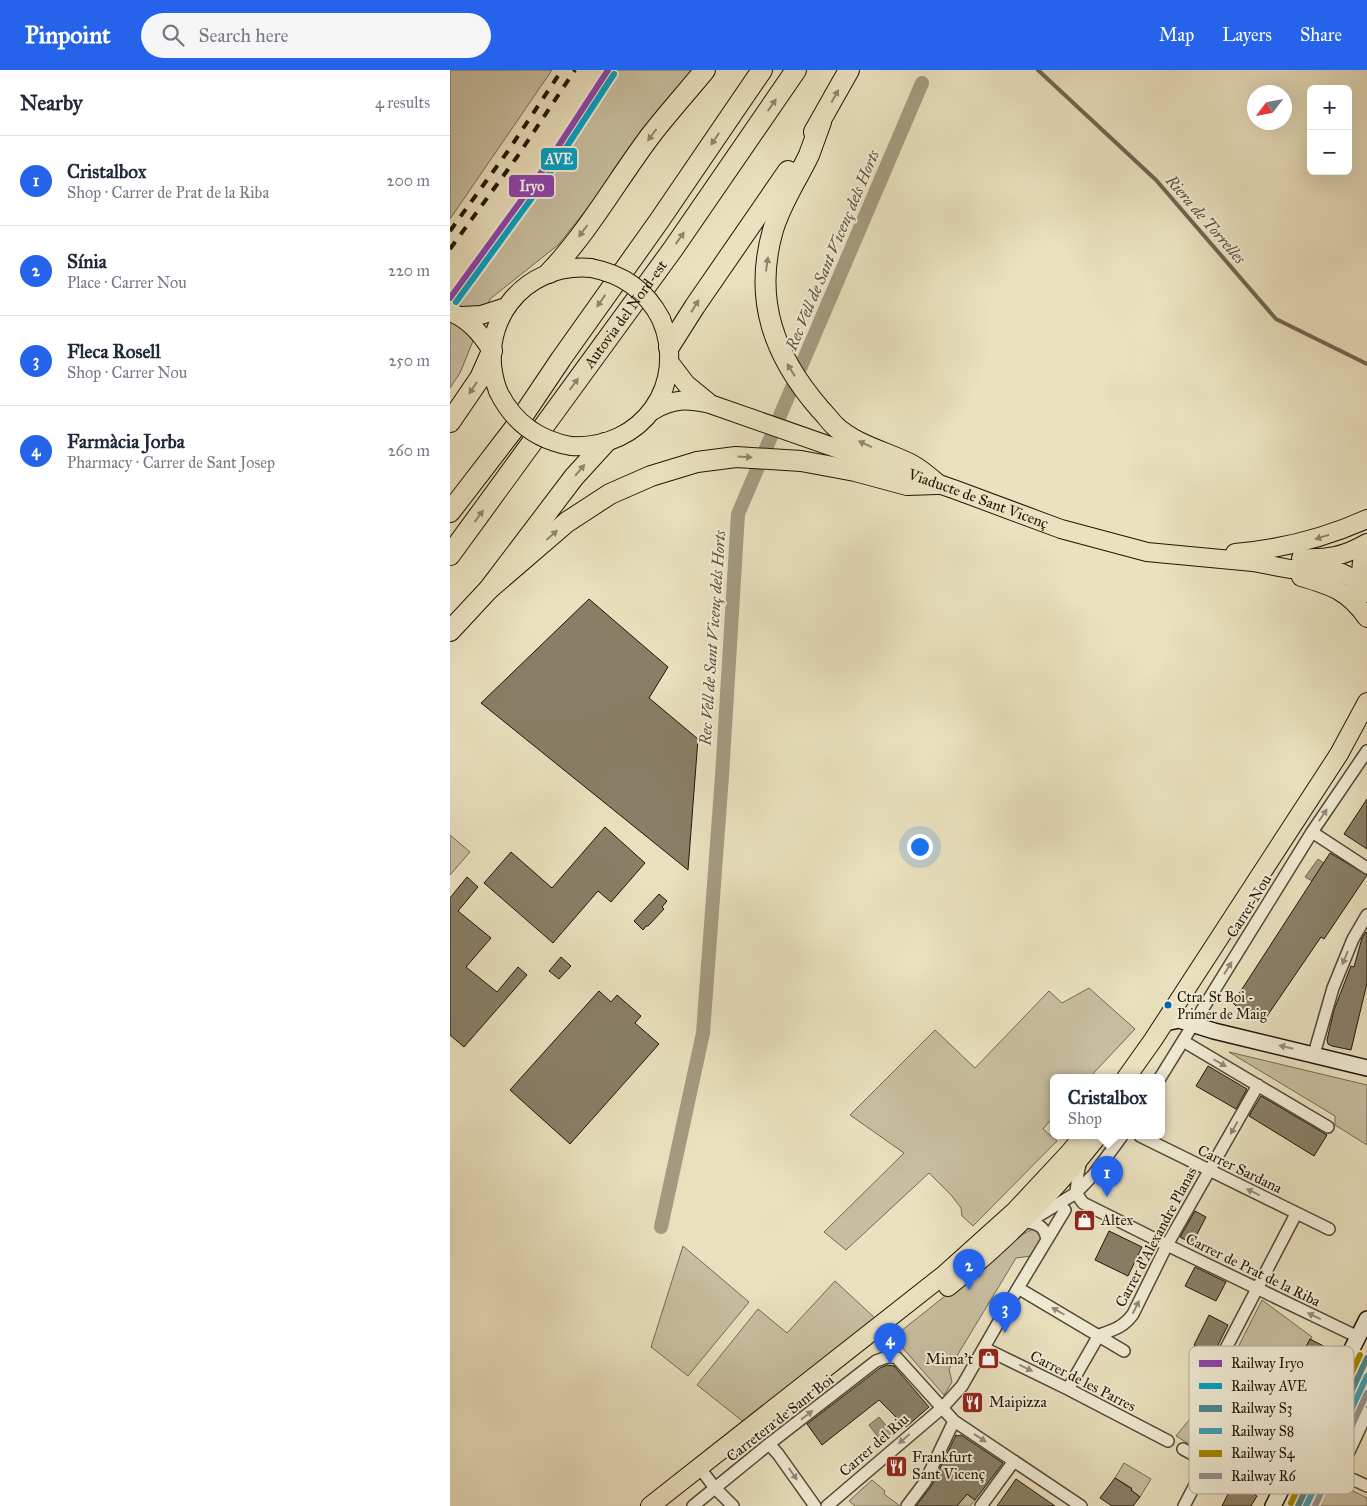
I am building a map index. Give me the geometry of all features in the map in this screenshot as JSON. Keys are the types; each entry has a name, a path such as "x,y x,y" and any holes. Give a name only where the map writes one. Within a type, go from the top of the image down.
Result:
{"highway":[{"path":"549,273 566,254 599,210 651,135 705,70"},
{"name":"Autovia del Nord-est","path":"450,512 516,426 762,70"},
{"name":"Autovia del Nord-est","path":"450,555 672,249 796,70"},
{"path":"669,355 695,306 821,122 849,70"},
{"path":"821,122 808,155 789,191 773,230 766,269 767,312 774,337 790,369 808,396 836,427 854,439 912,465 937,484"},
{"path":"450,422 480,378 492,350"},
{"path":"450,631 488,589 574,477 604,443"},
{"path":"488,589 567,522 610,494 651,476 697,462 736,457 801,461 855,471 907,485 937,484"}],"main road":[{"name":"Viaducte de Sant Vicenç","path":"570,268 591,268 620,276 637,287 651,301 661,318 668,337 669,355 664,388 652,411 636,427 604,443 589,446 571,446 548,440 527,428 510,412 498,391 492,369 494,332 506,307 524,287 549,273 570,268"},
{"path":"456,314 481,315 506,307"},
{"path":"456,314 474,328 492,350"},
{"name":"Viaducte de Sant Vicenç","path":"669,355 686,384 710,404"},
{"name":"Viaducte de Sant Vicenç","path":"652,411 673,401 696,401 710,404 1061,529 1116,545 1147,552 1253,562 1290,569 1342,574 1352,578 1367,593"},
{"path":"1197,557 1256,551 1310,541 1367,519"},
{"name":"Viaducte de Sant Vicenç","path":"1253,562 1289,558 1325,559 1347,554 1367,545"},
{"path":"1367,545 1360,570 1367,593"},
{"path":"1253,562 1328,585 1352,599 1367,618"},
{"path":"1130,1074 1179,1023 1339,754 1367,702"},
{"path":"1144,1074 1179,1023 1367,726"},
{"path":"668,1506 707,1477 945,1274 1046,1195 1063,1176 1076,1154 1082,1139"},
{"path":"1005,1228 1076,1154 1094,1139"},
{"path":"650,1506 707,1477"}],"street":[{"name":"Carrer Nou","path":"1162,1074 1183,1041 1179,1023 1367,751"},
{"path":"1312,832 1367,868"},
{"path":"1314,1054 1333,988 1353,939 1367,915"},
{"path":"1179,1023 1367,1068"},
{"path":"1183,1041 1328,1127"},
{"name":"Carrer d'Alexandre Planas","path":"1099,1334 1120,1327 1133,1314 1166,1245 1258,1085"},
{"path":"1081,1506 954,1421 942,1408 962,1386 1071,1200 1094,1174 1120,1139"},
{"name":"Carrer Sardana","path":"1146,1139 1296,1214 1329,1228"},
{"path":"1005,1228 1028,1222 1071,1200 1078,1173 1076,1154"},
{"path":"1063,1176 1071,1200"},
{"path":"1046,1195 1071,1200"},
{"name":"Carrer de Prat de la Riba","path":"1071,1200 1358,1337"},
{"path":"1227,1346 1296,1214"},
{"path":"1028,1222 1042,1227 1047,1240"},
{"path":"1018,1288 1124,1350"},
{"path":"1353,1346 1367,1319"},
{"path":"1068,1389 1099,1334"},
{"name":"Carrer de les Parres","path":"984,1348 1168,1441"},
{"name":"Carretera de Sant Boi","path":"693,1506 707,1477 769,1444 876,1361 887,1357 896,1357 942,1408"},
{"name":"Carrer del Riu","path":"827,1506 942,1408"},
{"path":"1354,1441 1367,1413"},
{"path":"907,1506 925,1482 954,1421"},
{"path":"769,1444 815,1506"},
{"path":"1183,1449 1189,1452"},
{"path":"981,1506 1014,1461"},
{"path":"707,1477 733,1506"},
{"path":"1354,1480 1367,1486"},
{"path":"1184,1506 1190,1494"},
{"path":"1273,1506 1279,1494"}],"shaded area":[{"path":"450,70 552,70 450,219"},
{"path":"616,70 698,70 558,245 490,299 460,373 450,388 450,320"},
{"path":"450,835 470,852 450,875"},
{"path":"1318,859 1324,863 1312,881 1305,877"},
{"path":"1089,988 1135,1029 1093,1074 1050,1074 1050,1121 1043,1129 1050,1135 1050,1139 1057,1141 973,1226 962,1216 961,1208 952,1196 929,1173 846,1250 824,1232 904,1153 850,1115 935,1030 975,1068 1049,991 1062,1003"},
{"path":"1229,1052 1367,1085 1367,1145 1335,1125 1335,1116"},
{"path":"1033,1229 1039,1233 1040,1240 1038,1246 1031,1256 1016,1258 949,1369 952,1382 944,1395 900,1345 891,1339 1023,1234"},
{"path":"683,1246 749,1302 688,1376 651,1347"},
{"path":"835,1281 877,1320 745,1423 697,1385 758,1309 787,1333"},
{"path":"1262,1300 1312,1337 1307,1346 1239,1346"},
{"path":"879,1417 894,1435 880,1445 876,1440 878,1437 869,1425"},
{"path":"1189,1420 1189,1444 1176,1436"},
{"path":"1124,1463 1151,1479 1140,1497 1131,1490 1132,1488 1115,1478"},
{"path":"872,1480 885,1491 884,1494 900,1506 855,1506 849,1501"},
{"path":"1354,1492 1367,1498 1367,1506 1317,1506 1322,1494 1354,1494"},
{"path":"967,1494 975,1500 970,1506 949,1506 955,1498 960,1502"}],"building":[{"path":"589,599 668,667 649,698 698,739 688,870 481,703"},
{"path":"1367,799 1367,849 1344,834"},
{"path":"605,827 645,863 611,902 598,891 553,943 484,883 511,852 552,888"},
{"path":"1330,853 1367,875 1324,939 1321,937 1263,1022 1246,1016 1233,1003"},
{"path":"467,877 478,887 458,911 491,938 466,967 497,992 518,967 527,975 464,1047 450,1035 450,898"},
{"path":"659,894 667,901 662,907 664,909 643,930 634,921"},
{"path":"1366,932 1367,983 1351,1050 1332,1046 1328,1044 1327,1040 1334,1010 1351,966 1354,967 1362,938"},
{"path":"561,957 571,966 559,979 549,971"},
{"path":"599,991 611,1002 617,995 641,1016 635,1023 659,1044 570,1144 510,1090"},
{"path":"1208,1066 1247,1089 1236,1109 1196,1086"},
{"path":"1261,1096 1327,1135 1314,1156 1249,1116"},
{"path":"1195,1211 1206,1217 1192,1244 1180,1237"},
{"path":"1109,1231 1142,1247 1128,1276 1095,1260"},
{"path":"1195,1267 1226,1282 1216,1301 1185,1286"},
{"path":"1209,1315 1228,1325 1218,1346 1194,1345"},
{"path":"1310,1339 1323,1346 1306,1346"},
{"path":"887,1365 894,1366 929,1407 906,1427 879,1400 822,1445 807,1424 880,1368"},
{"path":"956,1435 961,1435 1003,1463 975,1500 967,1494 957,1506 916,1506 932,1485"},
{"path":"1115,1478 1132,1489 1140,1497 1133,1506 1112,1506 1100,1498"},
{"path":"1016,1479 1055,1506 997,1506"},
{"path":"1228,1494 1256,1494 1257,1496 1251,1506 1222,1506"}],"waterway":[{"name":"Riera de Torrelles","path":"1038,70 1156,180 1276,319 1367,364"},
{"name":"Rec Vell de Sant Vicenç dels Horts","path":"661,1227 703,1033 722,776 738,514 922,83"}],"railway":[{"path":"450,231 508,151 562,70"},
{"path":"450,249 517,157 575,70"}],"rail line":[{"name":"Iryo","path":"450,298 539,176 608,70"},
{"name":"AVE","path":"456,302 545,180 614,74"},
{"name":"S4","path":"1354,1368 1360,1355"},
{"name":"S3","path":"1354,1386 1367,1358"},
{"name":"S8","path":"1354,1404 1367,1376"},
{"name":"R6","path":"1354,1421 1367,1393"},
{"name":"S4","path":"1291,1503 1295,1494"},
{"name":"S3","path":"1298,1506 1304,1494"},
{"name":"S8","path":"1306,1506 1312,1494"},
{"name":"R6","path":"1315,1506 1321,1494"}],"place":[{"name":"Ctra. St Boi - Primer de Maig","path":"1168,1005"},
{"name":"Cristalbox","path":"1107,1197"},
{"name":"Altex","path":"1085,1220"},
{"name":"Sínia","path":"969,1290"},
{"name":"Fleca Rosell","path":"1005,1333"},
{"name":"Mima't","path":"989,1359"},
{"name":"Farmàcia Jorba","path":"890,1364"},
{"name":"Maipizza","path":"973,1402"},
{"name":"Frankfurt Sant Vicenç","path":"896,1466"}]}
